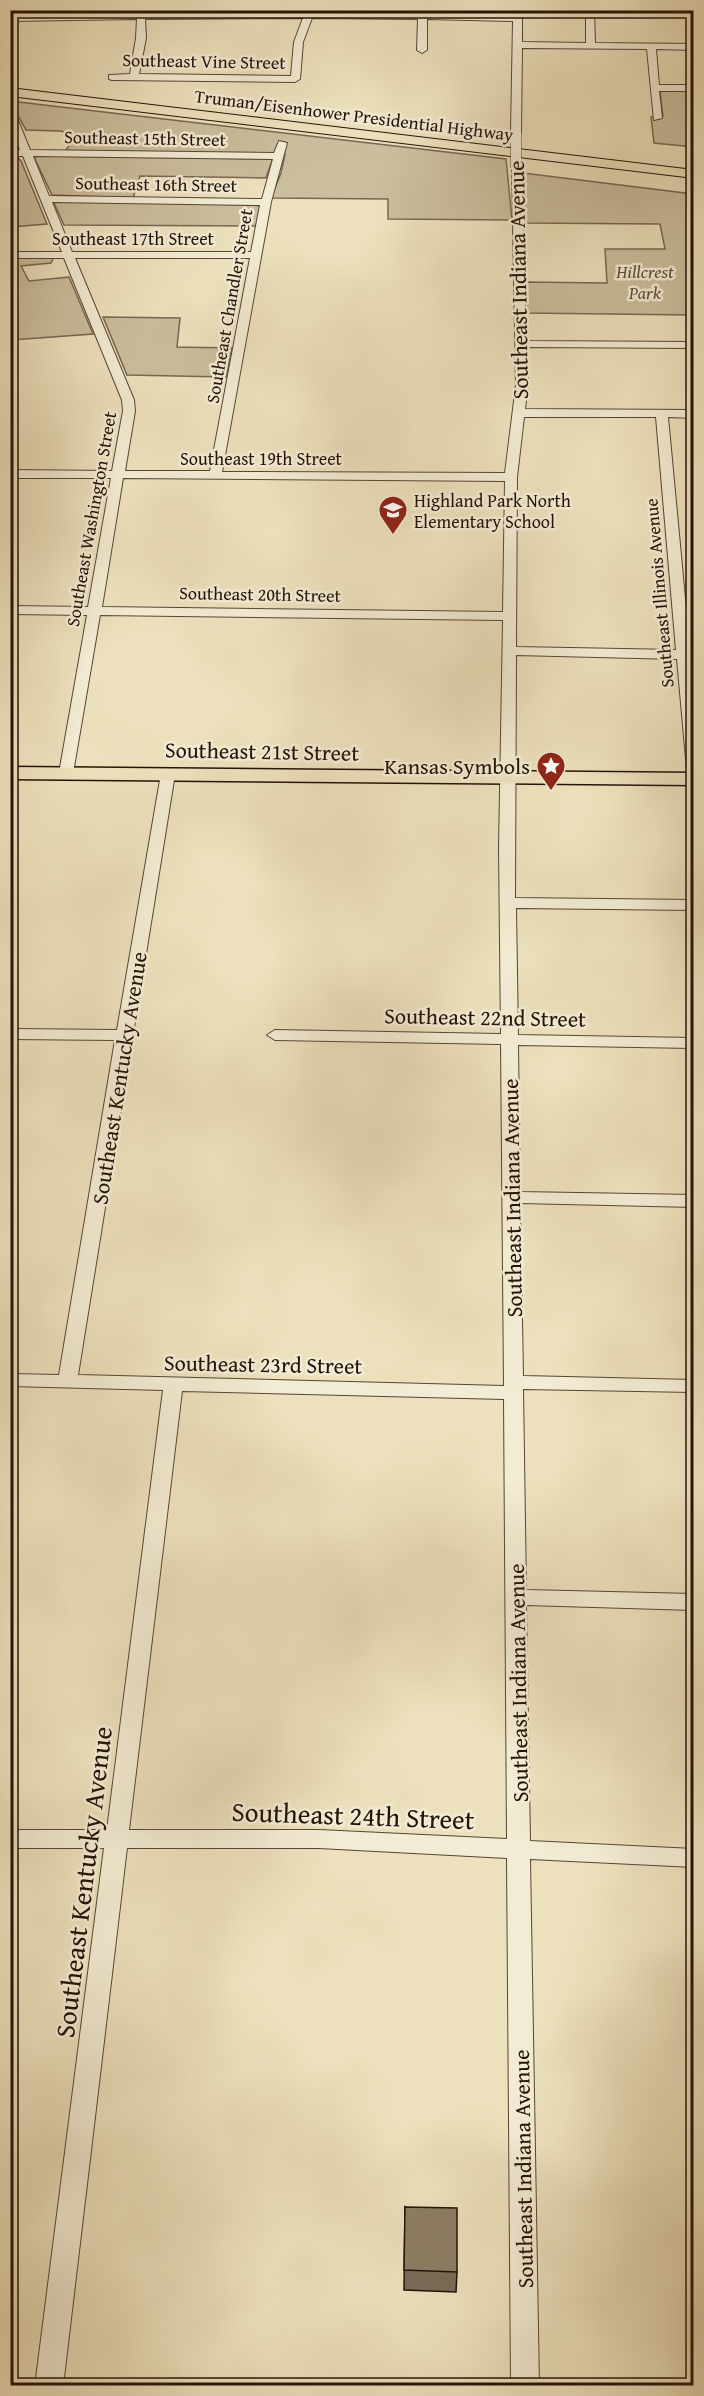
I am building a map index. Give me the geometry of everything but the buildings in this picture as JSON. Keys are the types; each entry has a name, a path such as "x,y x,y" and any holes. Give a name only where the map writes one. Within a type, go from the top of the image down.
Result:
{"highway":[{"path":"10,82 19,89"},
{"name":"Truman/Eisenhower Presidential Highway","path":"19,89 102,96 693,167"},
{"name":"Truman/Eisenhower Presidential Highway","path":"19,89 693,174"}],"main road":[{"name":"Southeast 21st Street","path":"10,773 693,779"}],"street":[{"path":"590,10 591,46"},
{"path":"10,18 310,13 518,14"},
{"name":"Southeast Vine Street","path":"112,77 295,79 304,19 310,13"},
{"name":"Southeast Indiana Avenue","path":"518,14 516,168 521,344 519,413 511,477 507,778 525,2385"},
{"path":"422,50 423,15"},
{"path":"134,77 141,38 141,16"},
{"path":"518,45 693,47"},
{"path":"651,46 657,118"},
{"path":"654,88 693,88"},
{"name":"Southeast Washington Street","path":"10,113 128,400 129,411 66,773"},
{"name":"Southeast Chandler Street","path":"215,477 266,202 282,143"},
{"name":"Southeast 15th Street","path":"10,153 278,156"},
{"name":"Southeast 16th Street","path":"46,199 266,202"},
{"name":"Southeast 17th Street","path":"10,255 256,255"},
{"path":"521,344 693,345"},
{"path":"519,413 693,414"},
{"name":"Southeast Illinois Avenue","path":"662,414 688,655 693,770"},
{"name":"Southeast 19th Street","path":"10,474 511,477"},
{"name":"Southeast 20th Street","path":"10,610 509,616"},
{"path":"509,651 688,655"},
{"name":"Southeast Kentucky Avenue","path":"67,1382 168,774"},
{"path":"508,903 693,905"},
{"path":"10,1034 126,1035"},
{"name":"Southeast 22nd Street","path":"276,1035 693,1043"},
{"path":"511,1197 693,1201"},
{"name":"Southeast 23rd Street","path":"10,1380 173,1386 514,1388 693,1386"},
{"name":"Southeast Kentucky Avenue","path":"49,2385 173,1386"},
{"path":"517,1597 693,1602"},
{"name":"Southeast 24th Street","path":"10,1839 319,1839 693,1858"}],"green space":[{"path":"320,10 511,11 511,15"},
{"path":"693,91 693,147 654,143 651,117 663,116 660,92"},
{"path":"10,101 506,159 512,220 388,219 388,199 271,198 281,173 285,154 65,151 76,137 61,131 26,130"},
{"path":"11,156 21,161 47,224 11,227"},
{"path":"34,157 272,159 272,161 266,178 140,176 133,198 52,195"},
{"name":"Hillcrest Park","path":"523,173 693,194 693,315 525,313 525,282 607,283 605,249 665,249 660,224 522,223"},
{"path":"57,201 256,205 261,207 256,226 64,225 54,203"},
{"path":"11,257 54,257 51,263 21,266 29,281 69,277 93,334 11,340"},
{"path":"103,317 180,318 177,347 232,348 226,377 127,375"}],"place":[{"name":"Highland Park North Elementary School","path":"393,536"},
{"name":"Kansas Symbols","path":"551,792"}]}
